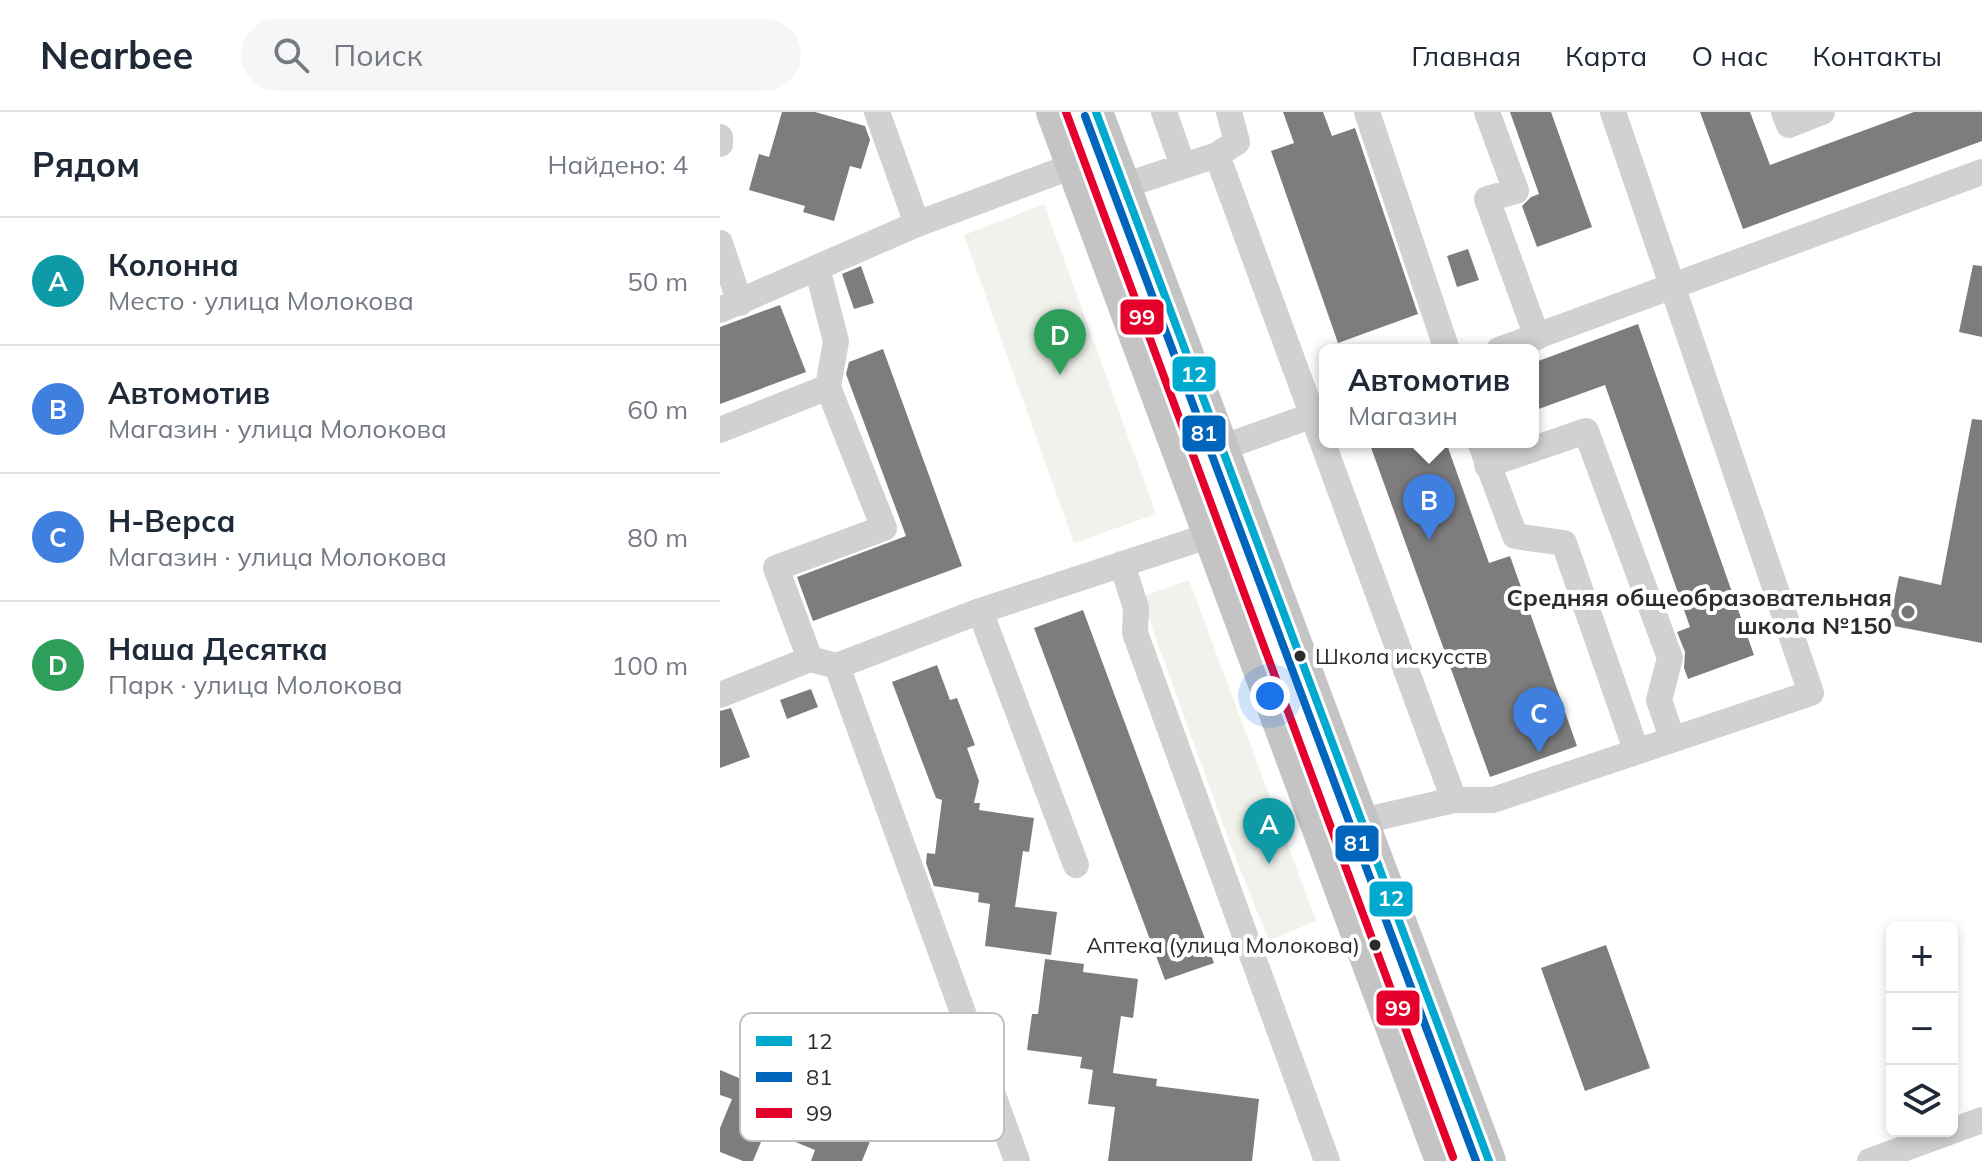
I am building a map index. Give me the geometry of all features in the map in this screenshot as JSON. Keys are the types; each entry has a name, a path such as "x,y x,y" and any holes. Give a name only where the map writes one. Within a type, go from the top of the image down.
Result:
{"main road":[{"path":"1053,112 1442,1161"},
{"path":"1096,112 1489,1161"}],"lane":[{"path":"877,112 917,224"},
{"path":"1164,112 1183,166"},
{"path":"1123,186 1217,155 1237,142 1229,112"},
{"path":"1367,112 1445,344"},
{"path":"1487,112 1516,191 1487,199 1537,337"},
{"path":"1362,821 1454,800 1493,800 1811,693 1613,112"},
{"path":"1784,112 1789,125 1822,112"},
{"path":"720,137 720,144"},
{"path":"1217,155 1319,413 1221,448"},
{"path":"720,243 730,306 917,224 1073,166"},
{"path":"1517,344 1982,172"},
{"path":"810,659 776,568 884,528 828,387 836,341 817,268"},
{"path":"720,430 828,387"},
{"path":"1539,441 1586,431 1670,658 1659,700 1672,738"},
{"path":"1331,448 1454,800"},
{"path":"1507,448 1484,453 1515,536 1564,543 1636,750"},
{"path":"720,695 810,659 837,666 980,611 1208,536"},
{"path":"1122,564 1136,608 1135,633 1327,1161"},
{"path":"980,611 1076,865"},
{"path":"837,666 963,1013"},
{"path":"1958,1129 1982,1120"},
{"path":"1004,1125 1017,1161"},
{"path":"1870,1161 1936,1137"}],"shaded area":[{"path":"1044,204 1156,514 1074,543 964,235"},
{"path":"1189,580 1316,921 1269,941 1232,849 1141,597"}],"building":[{"path":"782,112 815,112 865,126 870,140 861,169 850,166 834,221 803,212 805,206 749,190 759,154 769,157"},
{"path":"1283,112 1323,112 1332,136 1355,128 1418,314 1338,343 1271,151 1294,143"},
{"path":"1510,112 1551,112 1592,227 1537,247 1522,206 1539,194"},
{"path":"1700,112 1750,112 1770,165 1914,112 1982,112 1982,141 1743,229"},
{"path":"1468,249 1479,280 1457,287 1447,256"},
{"path":"1973,265 1982,266 1982,337 1959,332"},
{"path":"861,266 874,303 854,309 842,274"},
{"path":"780,305 806,372 720,404 720,327"},
{"path":"1638,324 1754,655 1688,679 1684,668 1685,652 1677,632 1690,627 1605,385 1539,409 1539,361"},
{"path":"883,349 962,566 813,621 797,577 906,536 846,374 849,362"},
{"path":"1972,419 1982,420 1982,643 1889,625 1899,576 1941,585"},
{"path":"1371,448 1448,448 1489,563 1510,556 1577,746 1490,777"},
{"path":"1083,610 1214,963 1165,980 1034,628"},
{"path":"937,665 950,700 957,698 975,745 967,748 979,781 974,803 980,803 979,810 1034,818 1029,852 1023,851 1015,907 1057,912 1051,955 985,946 990,904 978,902 979,893 934,886 926,863 927,853 935,854 942,800 936,798 892,682"},
{"path":"811,689 818,707 787,719 780,700"},
{"path":"731,708 750,757 720,768 720,711"},
{"path":"1606,945 1650,1068 1585,1091 1541,968"},
{"path":"1045,959 1084,964 1083,972 1138,979 1133,1018 1121,1016 1113,1073 1157,1079 1156,1086 1259,1099 1252,1161 1108,1161 1115,1107 1088,1104 1093,1070 1080,1068 1082,1057 1027,1050 1032,1014 1038,1014"},
{"path":"720,1070 739,1078 740,1076 740,1141 761,1141 753,1161 743,1161 720,1152 720,1128 732,1099 720,1095"},
{"path":"793,1141 870,1141 862,1161 811,1161 815,1150"}],"transit line":[{"name":"99","path":"1066,112 1453,1157"},
{"name":"12","path":"1096,112 1489,1161"},
{"name":"81","path":"1085,116 1476,1161"}],"place":[{"name":"Наша Десятка","path":"1060,375"},
{"name":"Автомотив","path":"1429,540"},
{"name":"Средняя общеобразовательная школа №150","path":"1908,612"},
{"name":"Школа искусств","path":"1300,656"},
{"name":"Н-Верса","path":"1539,753"},
{"name":"Колонна","path":"1269,864"},
{"name":"Аптека (улица Молокова)","path":"1375,945"}]}
